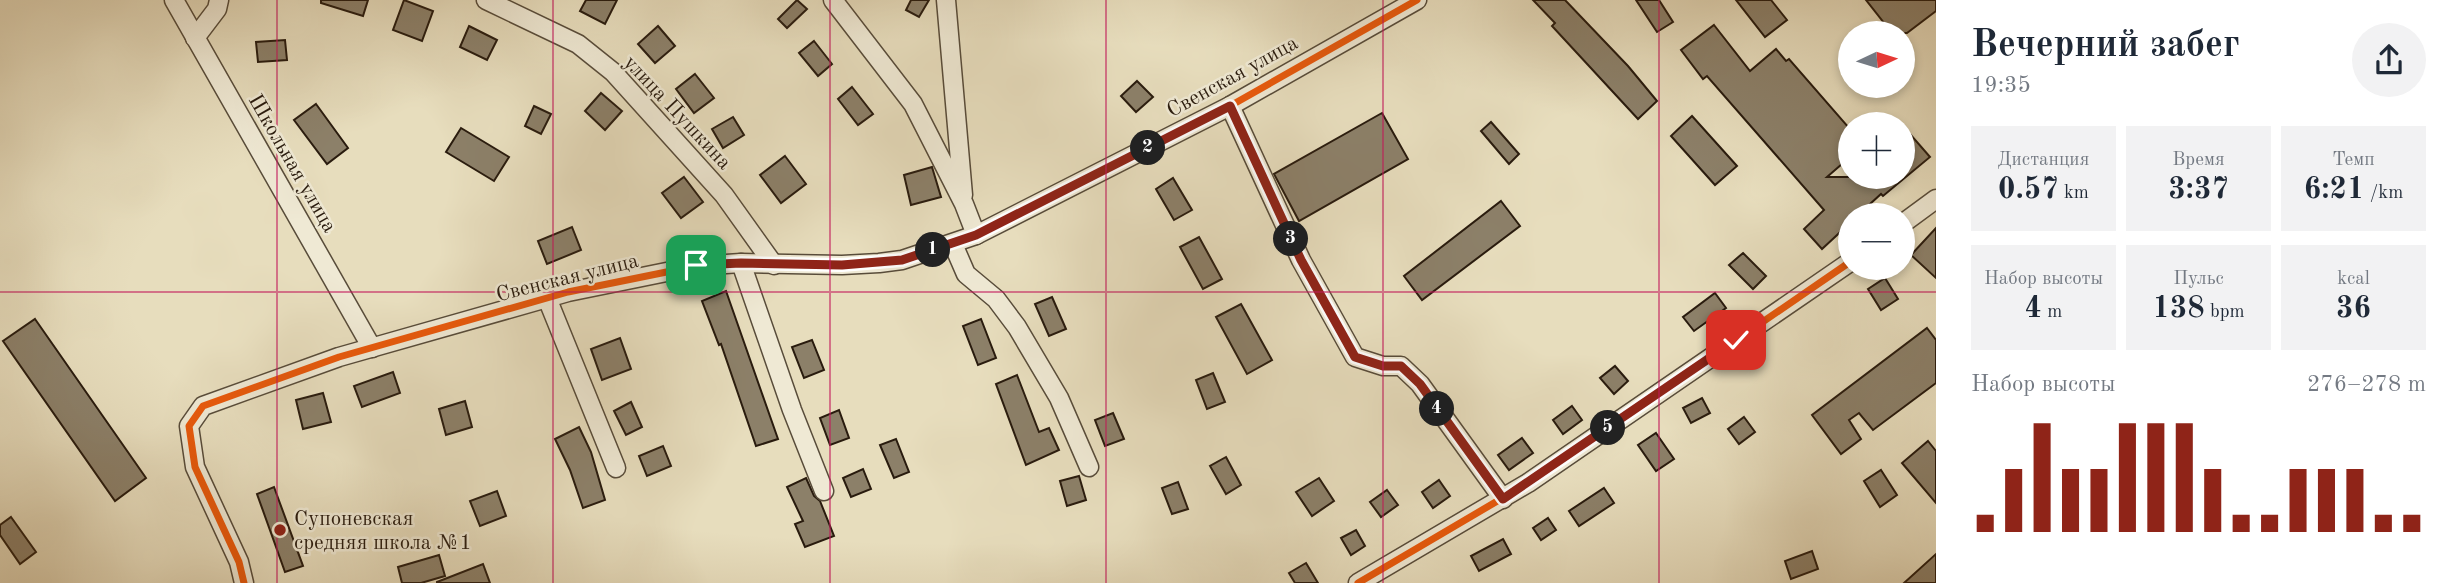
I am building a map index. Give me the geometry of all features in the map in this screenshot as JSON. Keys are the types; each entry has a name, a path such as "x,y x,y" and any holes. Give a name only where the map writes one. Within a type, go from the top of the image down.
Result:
{"street":[{"name":"Школьная улица","path":"174,0 372,348"},
{"path":"195,38 217,9 219,0"},
{"name":"улица Пушкина","path":"486,0 578,44 613,72 724,195 774,265"},
{"path":"833,0 913,104 964,204 976,235"},
{"path":"946,0 964,204"},
{"name":"Свенская улица","path":"244,583 239,562 195,467 189,426 203,406 339,357 547,298 696,265 879,263 902,260 953,244 976,235 1230,106 1417,0"},
{"path":"1230,106 1301,260 1355,357 1383,366 1401,366 1420,384 1503,499"},
{"path":"1915,214 1936,199"},
{"path":"953,244 966,274 996,299 1017,327 1059,398 1089,467"},
{"path":"741,263 792,410 824,491"},
{"path":"1359,583 1503,499 1838,269"},
{"path":"547,298 616,468"}],"building":[{"path":"321,0 368,0 363,16 321,3"},
{"path":"404,0 433,11 422,41 393,30"},
{"path":"586,0 617,0 605,24 580,11"},
{"path":"797,0 807,9 787,28 778,19"},
{"path":"911,0 929,0 919,17 906,10"},
{"path":"1533,0 1565,0 1628,66 1657,101 1638,119 1552,26 1555,23"},
{"path":"1636,0 1659,0 1673,22 1657,32"},
{"path":"1736,0 1771,0 1787,20 1765,37"},
{"path":"1866,0 1936,0 1936,11 1915,27 1915,21 1883,21"},
{"path":"1714,25 1750,71 1776,49 1786,61 1789,59 1838,115 1838,167 1827,177 1838,177 1838,189 1891,189 1871,203 1838,203 1838,234 1822,249 1804,229 1824,210 1707,76 1703,79 1681,50"},
{"path":"469,26 497,40 487,60 460,47"},
{"path":"658,26 675,46 655,63 638,44"},
{"path":"285,40 287,60 258,62 256,42"},
{"path":"814,41 832,64 818,76 799,53"},
{"path":"695,74 714,98 694,113 676,89"},
{"path":"1137,81 1153,97 1136,112 1121,96"},
{"path":"852,87 873,114 858,125 838,99"},
{"path":"601,93 622,111 605,130 585,111"},
{"path":"316,104 348,148 327,164 294,120"},
{"path":"534,106 551,114 541,134 525,126"},
{"path":"1382,113 1408,159 1299,221 1274,174"},
{"path":"1692,116 1737,166 1715,185 1671,136"},
{"path":"733,117 744,135 723,148 712,129"},
{"path":"1491,122 1519,154 1509,164 1481,131"},
{"path":"461,128 509,157 494,181 446,152"},
{"path":"1915,140 1930,157 1915,169"},
{"path":"785,156 806,184 781,203 760,175"},
{"path":"932,167 941,197 911,205 904,175"},
{"path":"684,177 703,202 681,218 662,193"},
{"path":"1173,178 1192,210 1174,220 1156,189"},
{"path":"1501,201 1520,226 1422,300 1404,276"},
{"path":"572,227 581,250 547,264 538,241"},
{"path":"1936,228 1936,278 1915,259 1915,251"},
{"path":"1199,237 1222,279 1203,289 1180,247"},
{"path":"1743,253 1766,276 1753,289 1729,265"},
{"path":"1886,280 1898,299 1881,310 1868,289"},
{"path":"726,291 778,439 756,446 721,344 719,345 702,301"},
{"path":"1715,293 1726,308 1694,331 1683,317"},
{"path":"1052,297 1066,329 1049,336 1035,304"},
{"path":"1241,304 1272,360 1247,374 1216,317"},
{"path":"35,319 146,478 115,501 3,341"},
{"path":"981,319 996,358 978,365 963,326"},
{"path":"1927,328 1936,340 1936,383 1873,430 1859,413 1849,420 1861,439 1841,454 1812,415"},
{"path":"620,338 631,369 602,380 591,349"},
{"path":"812,340 824,370 804,378 792,347"},
{"path":"1615,366 1628,381 1614,394 1600,378"},
{"path":"393,372 400,393 362,407 354,386"},
{"path":"1213,373 1225,402 1207,409 1196,380"},
{"path":"1017,375 1039,432 1049,428 1059,450 1026,465 996,384"},
{"path":"323,393 331,422 303,429 296,400"},
{"path":"1702,398 1710,413 1691,423 1683,408"},
{"path":"465,401 472,427 446,435 439,409"},
{"path":"631,402 642,427 626,435 614,411"},
{"path":"1572,406 1582,420 1563,434 1553,420"},
{"path":"839,410 849,438 830,445 820,418"},
{"path":"1113,413 1124,439 1105,446 1095,420"},
{"path":"1744,417 1755,432 1739,444 1728,429"},
{"path":"579,427 591,452 605,500 583,508 570,470 555,439"},
{"path":"1656,433 1674,459 1656,471 1638,445"},
{"path":"1522,438 1533,453 1509,470 1498,455"},
{"path":"896,439 909,472 894,478 880,445"},
{"path":"1928,441 1936,451 1936,503 1902,463"},
{"path":"663,446 671,466 647,476 639,456"},
{"path":"1226,457 1241,485 1226,494 1210,466"},
{"path":"863,469 871,489 851,497 843,478"},
{"path":"1881,470 1897,495 1880,507 1864,481"},
{"path":"1079,476 1086,500 1067,506 1060,481"},
{"path":"806,478 814,496 820,501 834,536 805,547 795,524 803,521 787,487"},
{"path":"1319,478 1334,501 1312,516 1296,492"},
{"path":"1439,480 1450,496 1433,508 1422,492"},
{"path":"1178,482 1188,509 1172,514 1162,488"},
{"name":"Супоневская средняя школа №1","path":"274,487 303,566 285,572 257,494"},
{"path":"1604,488 1614,503 1579,526 1569,511"},
{"path":"1387,490 1398,505 1381,517 1370,502"},
{"path":"497,491 506,516 480,526 470,501"},
{"path":"11,517 36,552 20,564 0,535 0,525"},
{"path":"1548,518 1556,530 1541,540 1533,528"},
{"path":"1356,530 1365,546 1351,555 1341,538"},
{"path":"1503,539 1511,554 1479,571 1471,556"},
{"path":"1812,551 1818,569 1791,579 1785,561"},
{"path":"1936,554 1936,583 1904,583"},
{"path":"439,555 445,576 421,583 402,583 398,567"},
{"path":"1306,563 1318,583 1295,583 1289,573"},
{"path":"483,564 490,583 437,583 437,582"}],"cycle path":[{"path":"244,583 239,562 195,467 189,426 203,406 339,357 568,292 696,266 741,263 842,265 902,260 976,235 1230,106 1417,0"},
{"path":"1358,583 1528,483 1838,270"}],"place":[{"name":"Супоневская средняя школа №1","path":"280,530"}],"route":[{"path":"696,265 842,265 902,260 976,235 1230,106 1301,260 1355,357 1383,366 1401,366 1420,384 1503,499 1736,340"}]}
